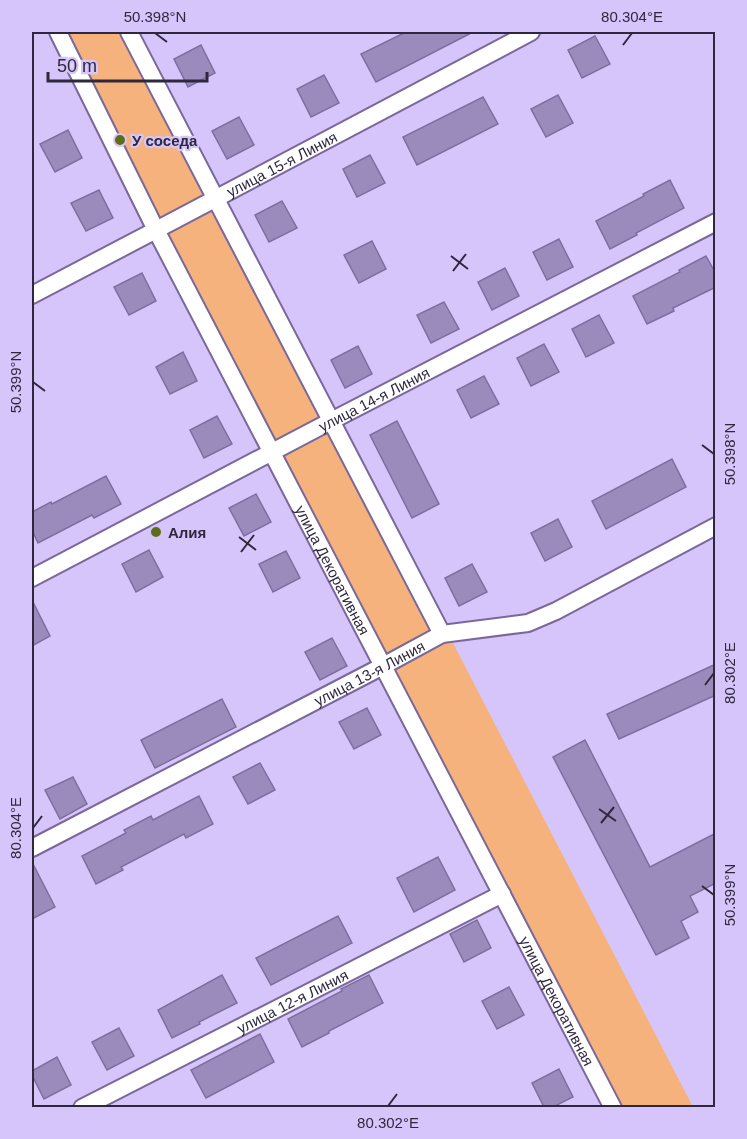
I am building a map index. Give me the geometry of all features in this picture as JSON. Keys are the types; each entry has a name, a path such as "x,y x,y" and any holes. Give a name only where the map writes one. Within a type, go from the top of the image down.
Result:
{"street":[{"name":"улица Декоративная","path":"58,32 156,230 612,1107"},
{"path":"129,32 442,634"},
{"name":"улица 15-я Линия","path":"32,295 531,32"},
{"name":"улица 14-я Линия","path":"32,578 716,222"},
{"name":"улица 13-я Линия","path":"32,848 442,634 528,623 556,611 716,526"},
{"name":"улица 12-я Линия","path":"82,1107 502,894"}],"shaded area":[{"path":"61,32 137,32 693,1107 622,1107"}],"building":[{"path":"406,32 473,32 376,82 361,54"},
{"path":"595,36 610,64 582,78 568,50"},
{"path":"201,45 215,73 188,87 174,59"},
{"path":"324,75 339,103 311,117 297,89"},
{"path":"558,95 573,123 546,137 531,109"},
{"path":"483,97 498,124 417,165 403,137"},
{"path":"239,117 254,145 227,159 212,131"},
{"path":"68,130 82,158 55,172 40,144"},
{"path":"370,155 385,183 357,197 343,169"},
{"path":"670,180 684,208 610,249 596,221"},
{"path":"99,190 113,218 86,231 71,203"},
{"path":"282,201 297,228 269,242 255,215"},
{"path":"559,239 573,267 547,280 533,252"},
{"path":"372,241 386,269 359,283 344,255"},
{"path":"706,256 716,274 716,287 673,308 674,311 647,324 633,296"},
{"path":"505,268 519,296 492,310 478,282"},
{"path":"142,273 156,301 129,315 114,287"},
{"path":"444,302 459,329 431,343 417,315"},
{"path":"599,315 614,343 586,357 572,329"},
{"path":"544,344 559,372 531,386 517,358"},
{"path":"358,346 372,374 345,388 331,360"},
{"path":"183,352 197,381 170,394 156,367"},
{"path":"484,376 499,404 471,418 457,390"},
{"path":"217,416 232,444 204,458 190,430"},
{"path":"397,421 439,504 412,518 370,435"},
{"path":"672,459 686,487 606,529 592,501"},
{"path":"106,476 121,504 94,518 92,515 38,543 32,530 32,512"},
{"path":"256,494 271,522 244,536 229,508"},
{"path":"558,519 572,547 545,561 531,533"},
{"path":"149,550 163,577 136,592 122,564"},
{"path":"286,551 300,578 273,592 259,564"},
{"path":"472,564 487,592 459,606 445,578"},
{"path":"32,600 50,636 32,646"},
{"path":"332,638 347,666 320,680 305,652"},
{"path":"716,664 716,695 619,739 607,714"},
{"path":"222,699 236,727 155,768 141,740"},
{"path":"367,708 381,735 354,749 339,722"},
{"path":"585,740 650,867 716,833 716,883 690,896 698,912 681,921 689,938 656,955 553,757"},
{"path":"260,763 275,790 248,804 233,777"},
{"path":"73,777 87,804 60,819 45,790"},
{"path":"199,796 213,824 186,838 184,834 121,867 123,870 96,884 82,856 126,833 124,830 151,816 153,820"},
{"path":"438,857 455,890 414,912 397,878"},
{"path":"32,862 55,907 32,919"},
{"path":"338,916 352,943 271,985 256,958"},
{"path":"477,920 491,948 464,962 450,934"},
{"path":"222,975 237,1003 172,1038 158,1010"},
{"path":"369,975 383,1003 302,1047 288,1019"},
{"path":"509,987 524,1015 497,1029 482,1001"},
{"path":"119,1028 134,1056 107,1070 92,1042"},
{"path":"260,1034 274,1062 206,1098 191,1070"},
{"path":"57,1057 71,1085 44,1099 32,1071"},
{"path":"559,1069 573,1097 553,1107 544,1107 532,1083"}],"place":[{"name":"У соседа","path":"120,140"},
{"name":"Алия","path":"156,532"}]}
